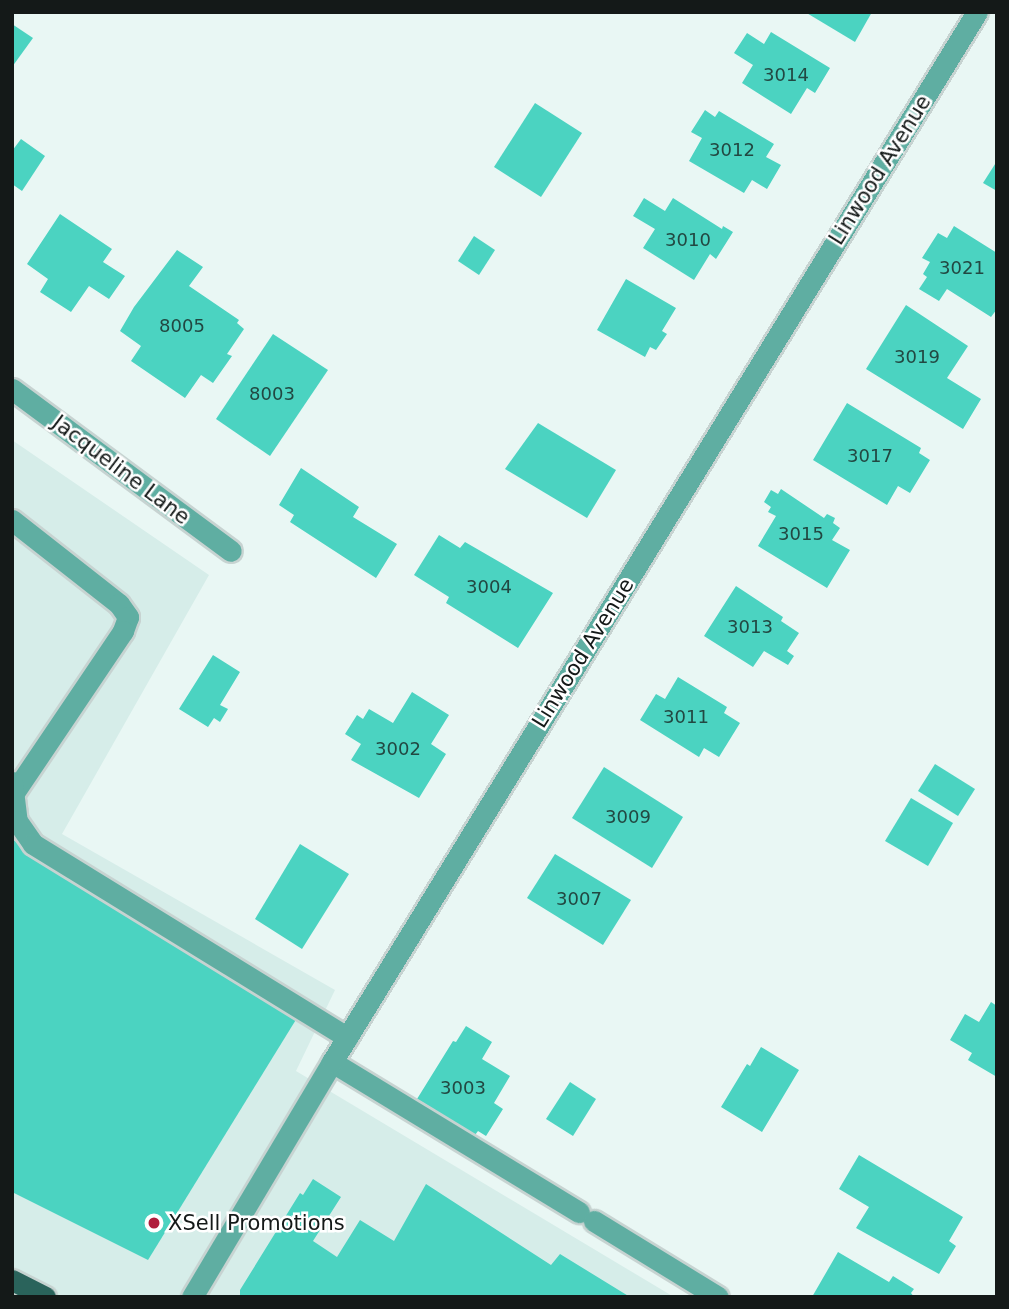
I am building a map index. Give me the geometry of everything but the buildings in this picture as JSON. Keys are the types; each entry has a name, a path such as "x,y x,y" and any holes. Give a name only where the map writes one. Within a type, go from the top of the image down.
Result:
{"main road":[{"path":"12,1280 45,1297"}],"street":[{"name":"Linwood Avenue","path":"192,1297 347,1037 977,12"},
{"name":"Jacqueline Lane","path":"12,389 230,551"},
{"path":"12,520 119,604 128,617 124,631 13,794"},
{"path":"12,782 17,821 33,844 347,1037"},
{"path":"332,1062 718,1297"}],"shaded area":[{"path":"12,440 209,575 62,834 335,990 296,1071 674,1297 12,1297"}],"place":[{"name":"XSell Promotions","path":"154,1223"}]}
